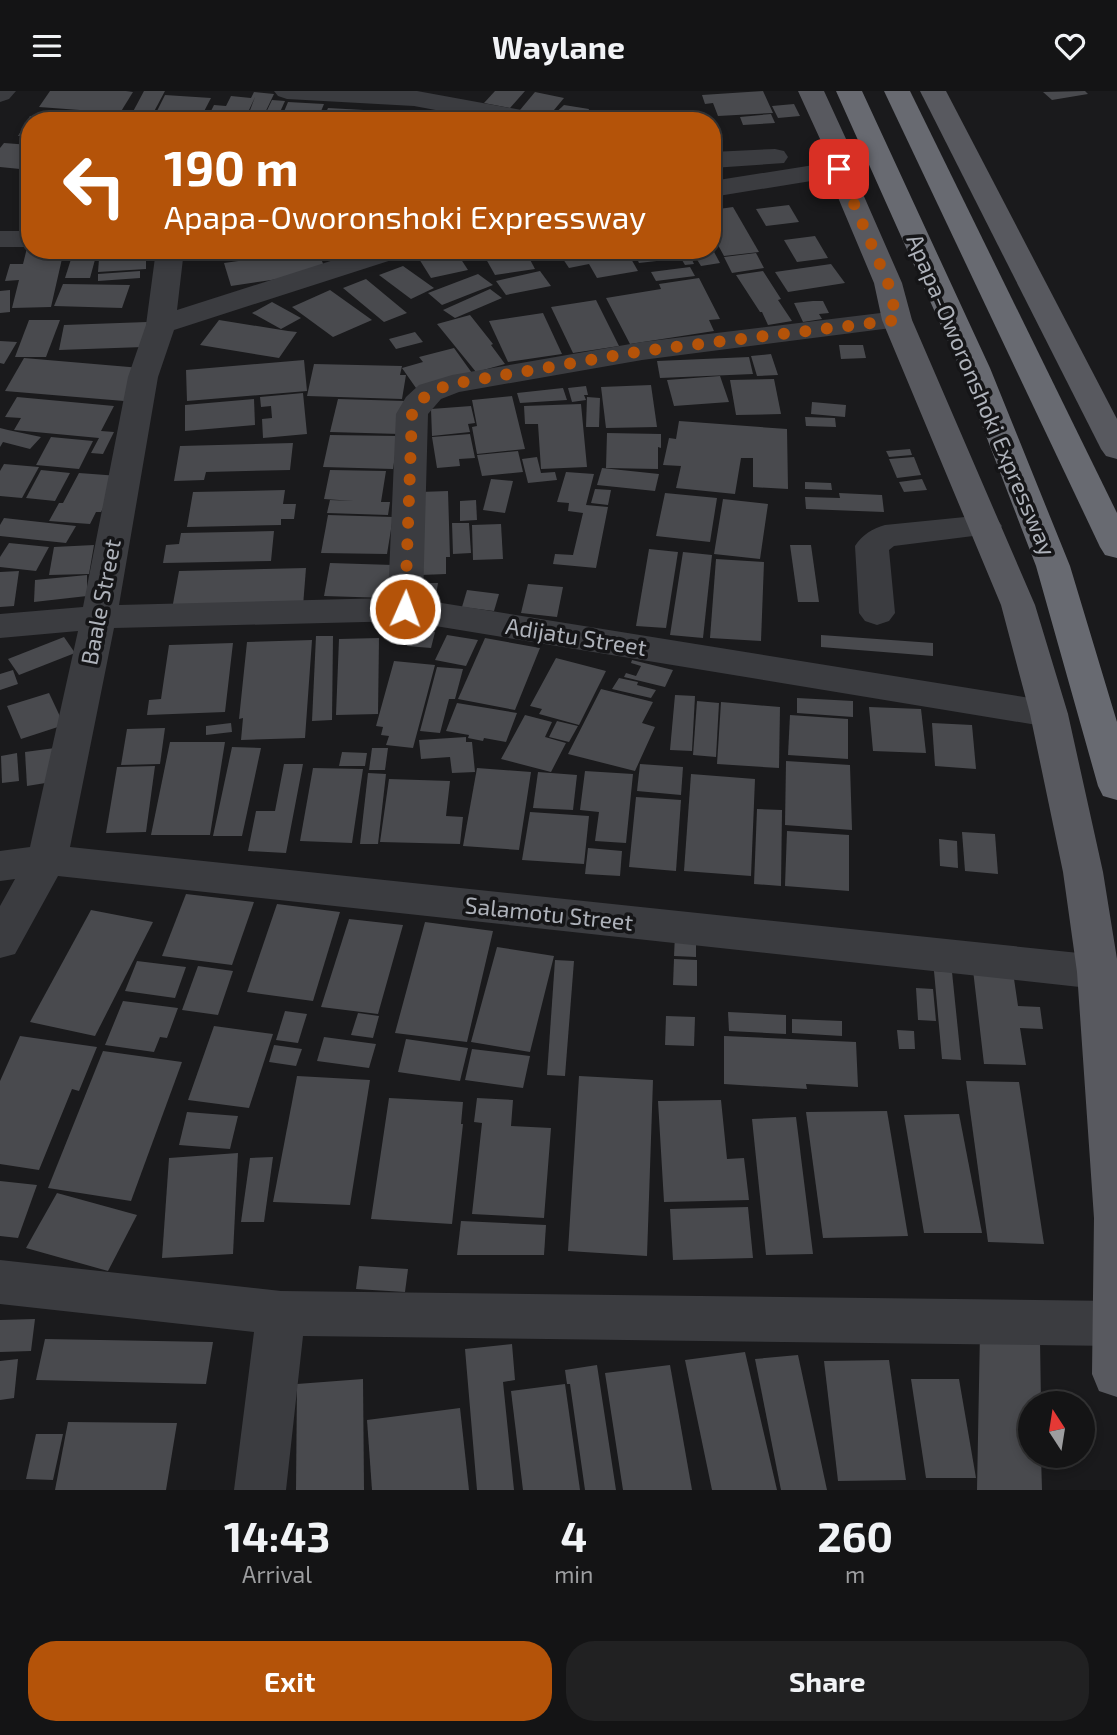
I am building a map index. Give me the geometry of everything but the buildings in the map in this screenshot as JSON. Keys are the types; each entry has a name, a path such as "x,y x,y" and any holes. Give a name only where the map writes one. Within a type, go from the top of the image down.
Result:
{"highway":[{"name":"Apapa-Oworonshoki Expressway","path":"849,91 975,368 1053,566 1117,786"},
{"path":"897,91 1117,547"}],"main road":[{"name":"Apapa-Oworonshoki Expressway","path":"811,91 888,283 897,320 1018,605 1049,714 1083,872 1098,972 1116,1218 1117,1374"},
{"path":"933,91 1017,249 1117,449"}],"street":[{"path":"287,91 415,98 490,112"},
{"path":"721,160 839,161"},
{"path":"721,187 839,161"},
{"path":"0,239 21,239"},
{"name":"Baale Street","path":"0,942 47,860 99,617 142,377 161,325 169,259"},
{"path":"161,325 366,259"},
{"path":"405,609 412,414 417,404 430,392 452,384 606,356 897,320"},
{"path":"877,613 872,546 885,536 985,527"},
{"name":"Adijatu Street","path":"0,626 99,617 405,609 1049,714"},
{"name":"Salamotu Street","path":"0,866 47,860 1098,972"},
{"path":"0,1282 281,1313 1116,1324"},
{"path":"260,1490 281,1313"}],"route":[{"path":"405,609 412,414 417,404 430,392 452,384 582,360 897,320 888,283 839,169"}]}
